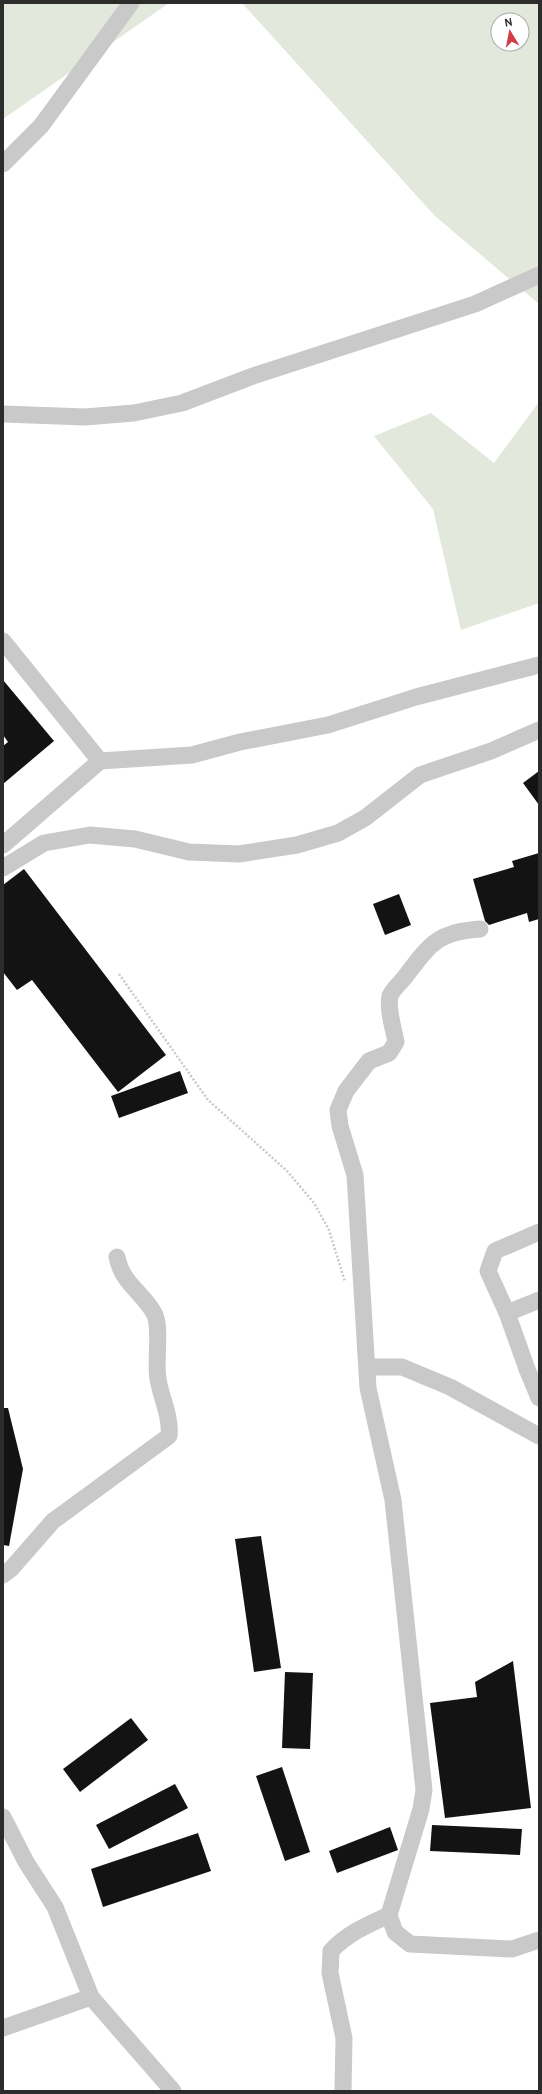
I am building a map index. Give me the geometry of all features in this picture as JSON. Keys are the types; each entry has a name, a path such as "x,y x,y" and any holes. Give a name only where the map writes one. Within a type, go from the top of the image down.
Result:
{"street":[{"path":"112,3 118,20"},
{"path":"3,164 41,126 131,3"},
{"path":"3,414 85,417 134,413 182,402 253,376 475,304 539,275"},
{"path":"3,641 100,760"},
{"path":"3,845 100,760 192,755 240,742 328,724 416,697 539,665"},
{"path":"3,868 44,844 90,835 136,839 189,852 239,854 297,845 338,833 366,818 420,775 490,751 539,730"},
{"path":"480,929 464,930 442,936 424,952 390,996 391,1019 396,1042 389,1052 369,1061 346,1091 338,1110 340,1126 355,1175 368,1388 393,1500 424,1790 421,1809 389,1915 395,1932 410,1944 512,1949 539,1940"},
{"path":"539,1232 495,1251 488,1271 507,1313 539,1398"},
{"path":"3,1575 11,1569 53,1521 169,1436 170,1428 158,1379 155,1316 119,1270 117,1257"},
{"path":"507,1313 539,1300"},
{"path":"367,1367 402,1367 450,1387 539,1436"},
{"path":"3,1817 26,1862 55,1907 91,1997 173,2091"},
{"path":"342,2091 344,2038 330,1973 331,1951 342,1939 362,1927 389,1915"},
{"path":"3,2028 91,1997"}],"path":[{"path":"120,974 208,1100 287,1171 314,1203 329,1230 346,1283"}],"shaded area":[{"path":"3,3 169,3 3,119"},
{"path":"242,3 539,3 539,304 435,216"},
{"path":"539,402 539,603 461,630 433,509 374,436 431,413 494,463"}],"building":[{"path":"3,680 54,741 3,784 3,746 8,742 3,735"},
{"path":"539,771 539,805 523,783"},
{"path":"539,853 539,919 529,922 527,913 489,925 485,921 473,879 514,867 512,861"},
{"path":"24,869 166,1055 118,1092 32,980 17,990 3,972 3,885"},
{"path":"399,894 411,925 385,935 373,904"},
{"path":"180,1071 188,1093 119,1118 111,1096"},
{"path":"3,1408 8,1408 23,1469 9,1546 3,1545"},
{"path":"261,1536 281,1668 254,1672 235,1539"},
{"path":"513,1661 531,1808 445,1818 430,1703 477,1697 475,1682"},
{"path":"285,1672 313,1673 310,1749 282,1748"},
{"path":"131,1718 148,1740 80,1792 63,1769"},
{"path":"282,1767 310,1852 285,1861 256,1776"},
{"path":"175,1784 188,1808 109,1849 96,1825"},
{"path":"432,1825 522,1829 520,1855 430,1851"},
{"path":"390,1827 398,1850 337,1873 329,1851"},
{"path":"198,1833 211,1871 103,1907 91,1869"}]}
